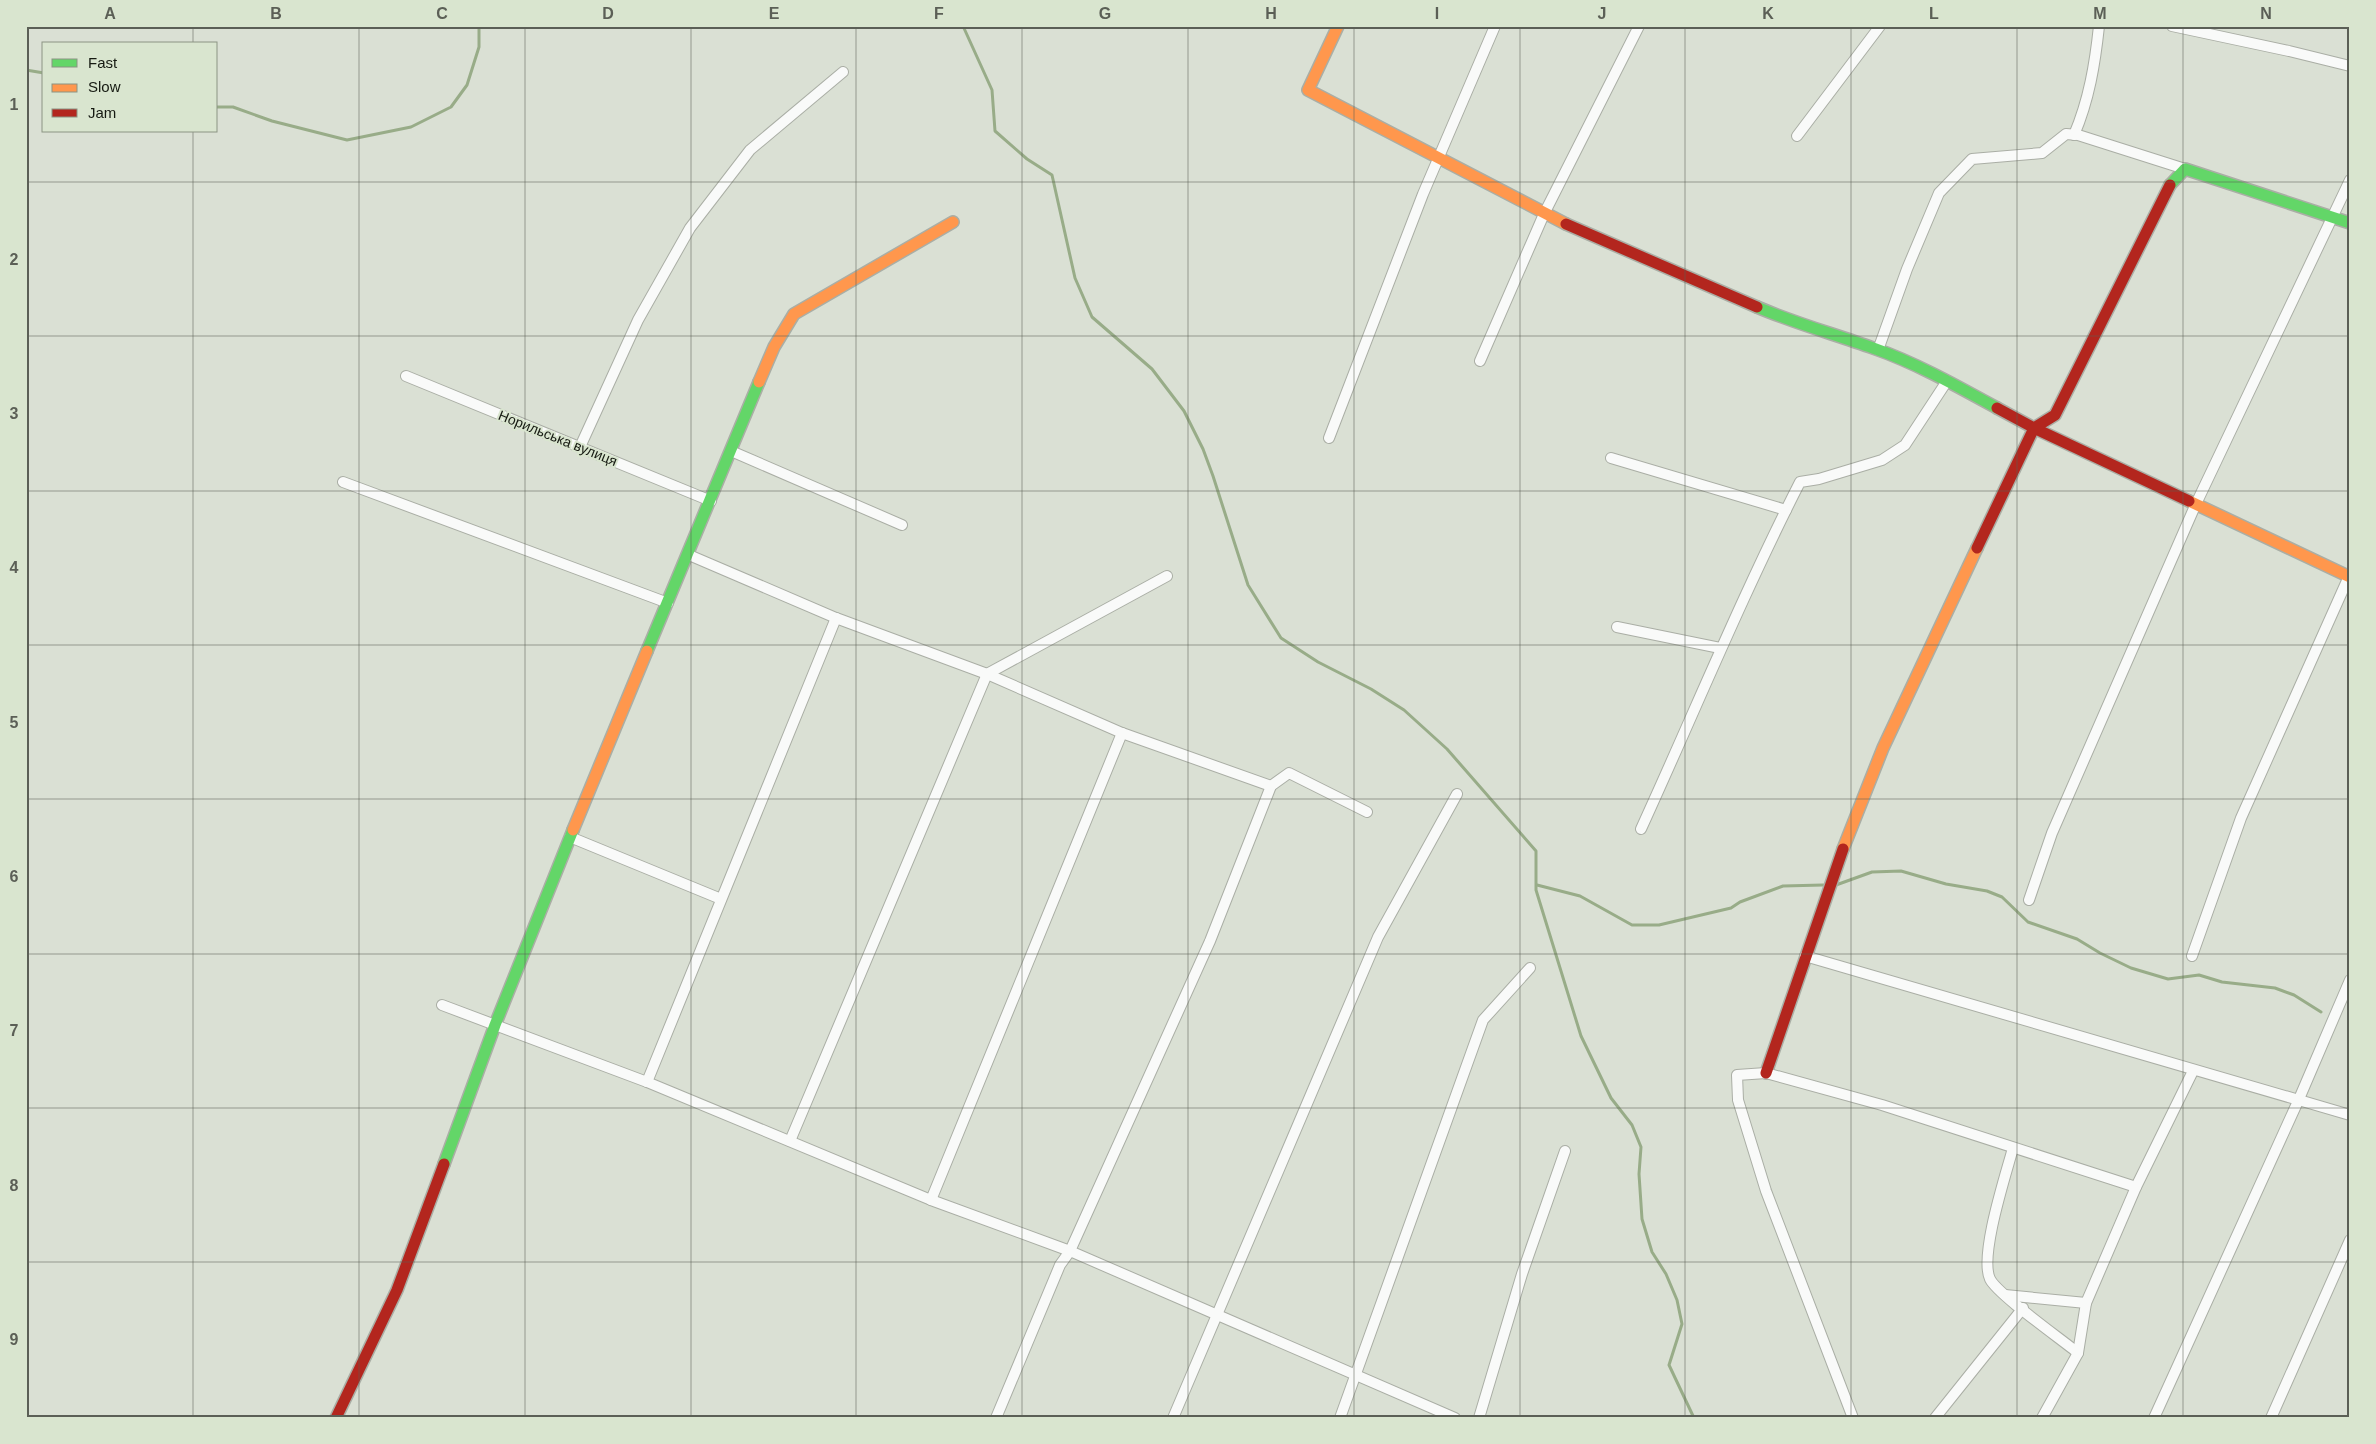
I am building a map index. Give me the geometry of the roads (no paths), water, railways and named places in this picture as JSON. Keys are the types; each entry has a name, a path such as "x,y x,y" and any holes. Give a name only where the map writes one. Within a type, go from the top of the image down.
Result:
{"street":[{"path":"1338,26 1308,90 1439,157 1544,214 1782,318 1878,350 1947,381 2034,428 2195,506 2349,576 2241,818 2192,956"},
{"path":"1329,438 1439,157 1495,26"},
{"path":"1480,361 1544,214 1639,26"},
{"path":"1797,136 1880,26"},
{"path":"2074,135 2084,112 2096,55 2099,26"},
{"path":"2172,26 2289,50 2350,66"},
{"path":"580,447 638,320 690,228 750,150 842,72"},
{"path":"1878,350 1906,269 1939,192 1972,160 2042,153 2066,134 2185,169 2350,223"},
{"path":"1766,1073 1840,857 1883,748 2034,428 2055,415 2172,181 2185,169"},
{"path":"2029,900 2052,833 2195,506 2350,180"},
{"path":"336,1418 397,1290 496,1025 570,837 774,347 794,314 953,222"},
{"name":"Норильська вулиця","path":"406,376 711,501"},
{"path":"1640,829 1686,729 1720,648 1800,482 1819,479 1882,460 1906,445 1947,381"},
{"path":"731,451 902,525"},
{"path":"1611,458 1786,510"},
{"path":"343,482 668,603"},
{"path":"689,555 836,618 987,674 1122,733 1272,786"},
{"path":"790,1141 987,674 1167,576"},
{"path":"647,1082 836,618"},
{"path":"1618,627 1720,648"},
{"path":"931,1200 1122,733"},
{"path":"996,1418 1060,1265 1070,1251 1210,941 1272,786 1288,773 1367,812"},
{"path":"1174,1418 1216,1314 1378,936 1457,794"},
{"path":"570,837 721,898"},
{"path":"1805,956 2193,1071 2299,1099 2350,1115"},
{"path":"1340,1418 1483,1020 1530,968"},
{"path":"2154,1418 2299,1099 2350,980"},
{"path":"442,1005 647,1082 931,1200 1070,1251 1455,1418"},
{"path":"2042,1418 2078,1353 2086,1303 2136,1186 2193,1071"},
{"path":"1853,1418 1766,1191 1738,1100 1737,1075 1766,1073 1882,1105 2136,1186"},
{"path":"2013,1148 1986,1253 1990,1278 2005,1295 2078,1353"},
{"path":"1479,1418 1522,1274 1565,1151"},
{"path":"2271,1418 2350,1240"},
{"path":"2005,1295 2086,1303"},
{"path":"1935,1418 2023,1308"}],"waterway":[{"path":"218,107 233,107 272,121 347,140 411,127 451,107 467,85 479,47 479,26"},
{"path":"963,26 992,90 995,131 1027,159 1052,175 1075,278 1092,317 1152,369 1184,411 1203,449 1213,476 1248,585 1281,638 1318,662 1371,689 1404,710 1447,749 1536,851 1536,890 1581,1036 1611,1098 1632,1125 1641,1147 1639,1174 1642,1219 1652,1252 1666,1274 1677,1300 1682,1324 1669,1365 1694,1418"},
{"path":"26,70 42,73"},
{"path":"1836,885 1872,872 1901,871 1946,884 1987,891 2002,897 2028,922 2077,939 2131,968 2168,979 2199,975 2222,982 2275,988 2294,995 2321,1012"},
{"path":"1537,885 1580,896 1632,925 1659,925 1731,908 1740,902 1783,886 1823,885"}]}
